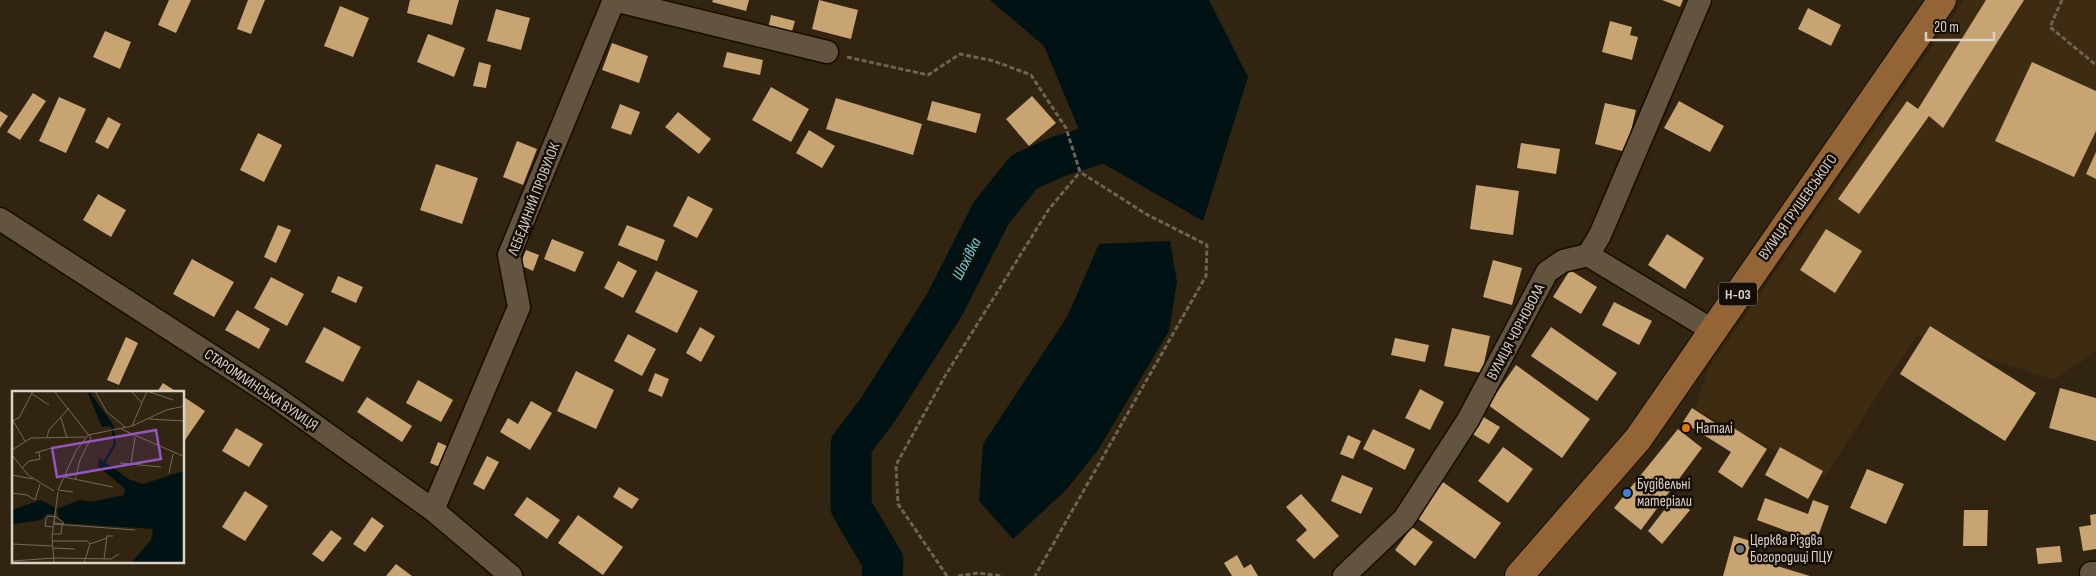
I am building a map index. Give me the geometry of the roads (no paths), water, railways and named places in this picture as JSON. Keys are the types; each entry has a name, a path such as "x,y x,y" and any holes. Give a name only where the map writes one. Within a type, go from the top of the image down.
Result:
{"main road":[{"name":"ВУЛИЦЯ ГРУШЕВСЬКОГО","path":"1519,576 1638,438 1942,0"}],"street":[{"name":"ЛЕБЕДИНИЙ ПРОВУЛОК","path":"433,510 519,308 509,255 614,0 827,52"},
{"path":"1700,0 1600,235 1588,255 1712,330"},
{"name":"СТАРОМЛИНСЬКА ВУЛИЦЯ","path":"0,219 275,397 433,510 511,576"},
{"name":"ВУЛИЦЯ ЧОРНОВОЛА","path":"1344,576 1404,518 1468,420 1547,272 1563,261 1588,255"}],"waterway":[{"name":"Шахівка","path":"882,576 883,561 851,507 851,445 877,411 945,304 991,213 1024,172 1057,157 1119,137 1127,116"}],"place":[{"name":"Наталі","path":"1686,428"},
{"name":"Будівельні матеріали","path":"1627,493"},
{"name":"Церква Різдва Богородиці ПЦУ","path":"1740,549"}]}
